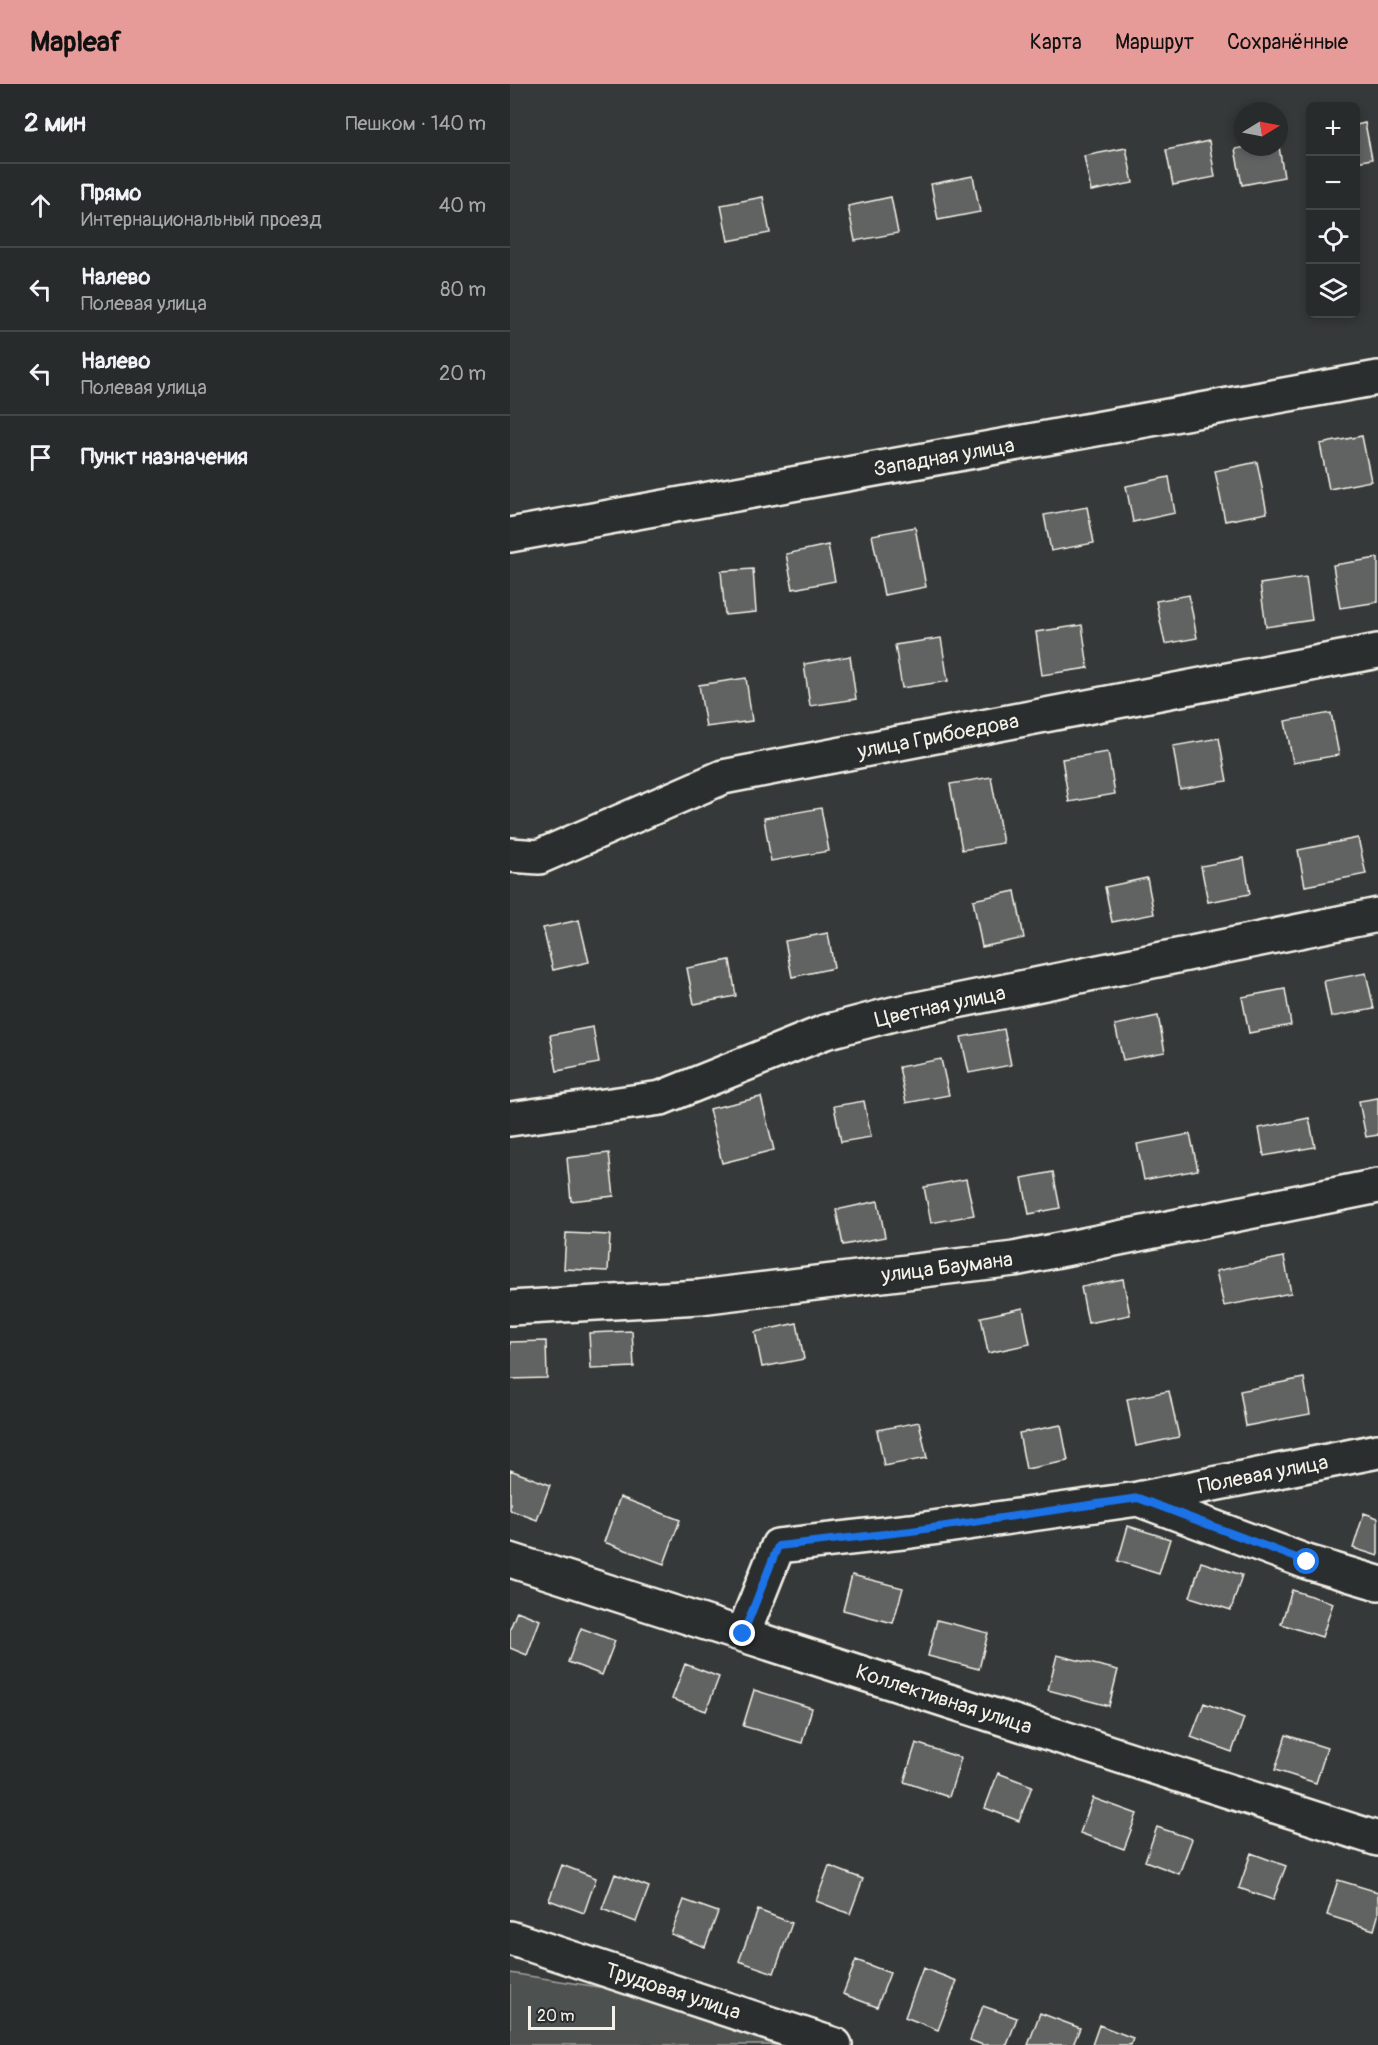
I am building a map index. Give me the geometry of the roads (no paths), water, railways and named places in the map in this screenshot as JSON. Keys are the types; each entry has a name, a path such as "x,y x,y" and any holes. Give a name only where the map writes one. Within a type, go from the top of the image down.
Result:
{"street":[{"name":"Западная улица","path":"510,535 1378,378"},
{"name":"улица Грибоедова","path":"510,855 539,857 723,777 1378,651"},
{"name":"Цветная улица","path":"510,1119 661,1098 825,1032 893,1014 1378,915"},
{"name":"улица Баумана","path":"510,1308 700,1297 1014,1259 1378,1186"},
{"name":"Полевая улица","path":"743,1634 778,1546 911,1531 1138,1498 1378,1451"},
{"path":"1138,1498 1307,1562 1378,1583"},
{"name":"Коллективная улица","path":"510,1560 1378,1839"},
{"name":"Трудовая улица","path":"510,1938 836,2045"}]}
